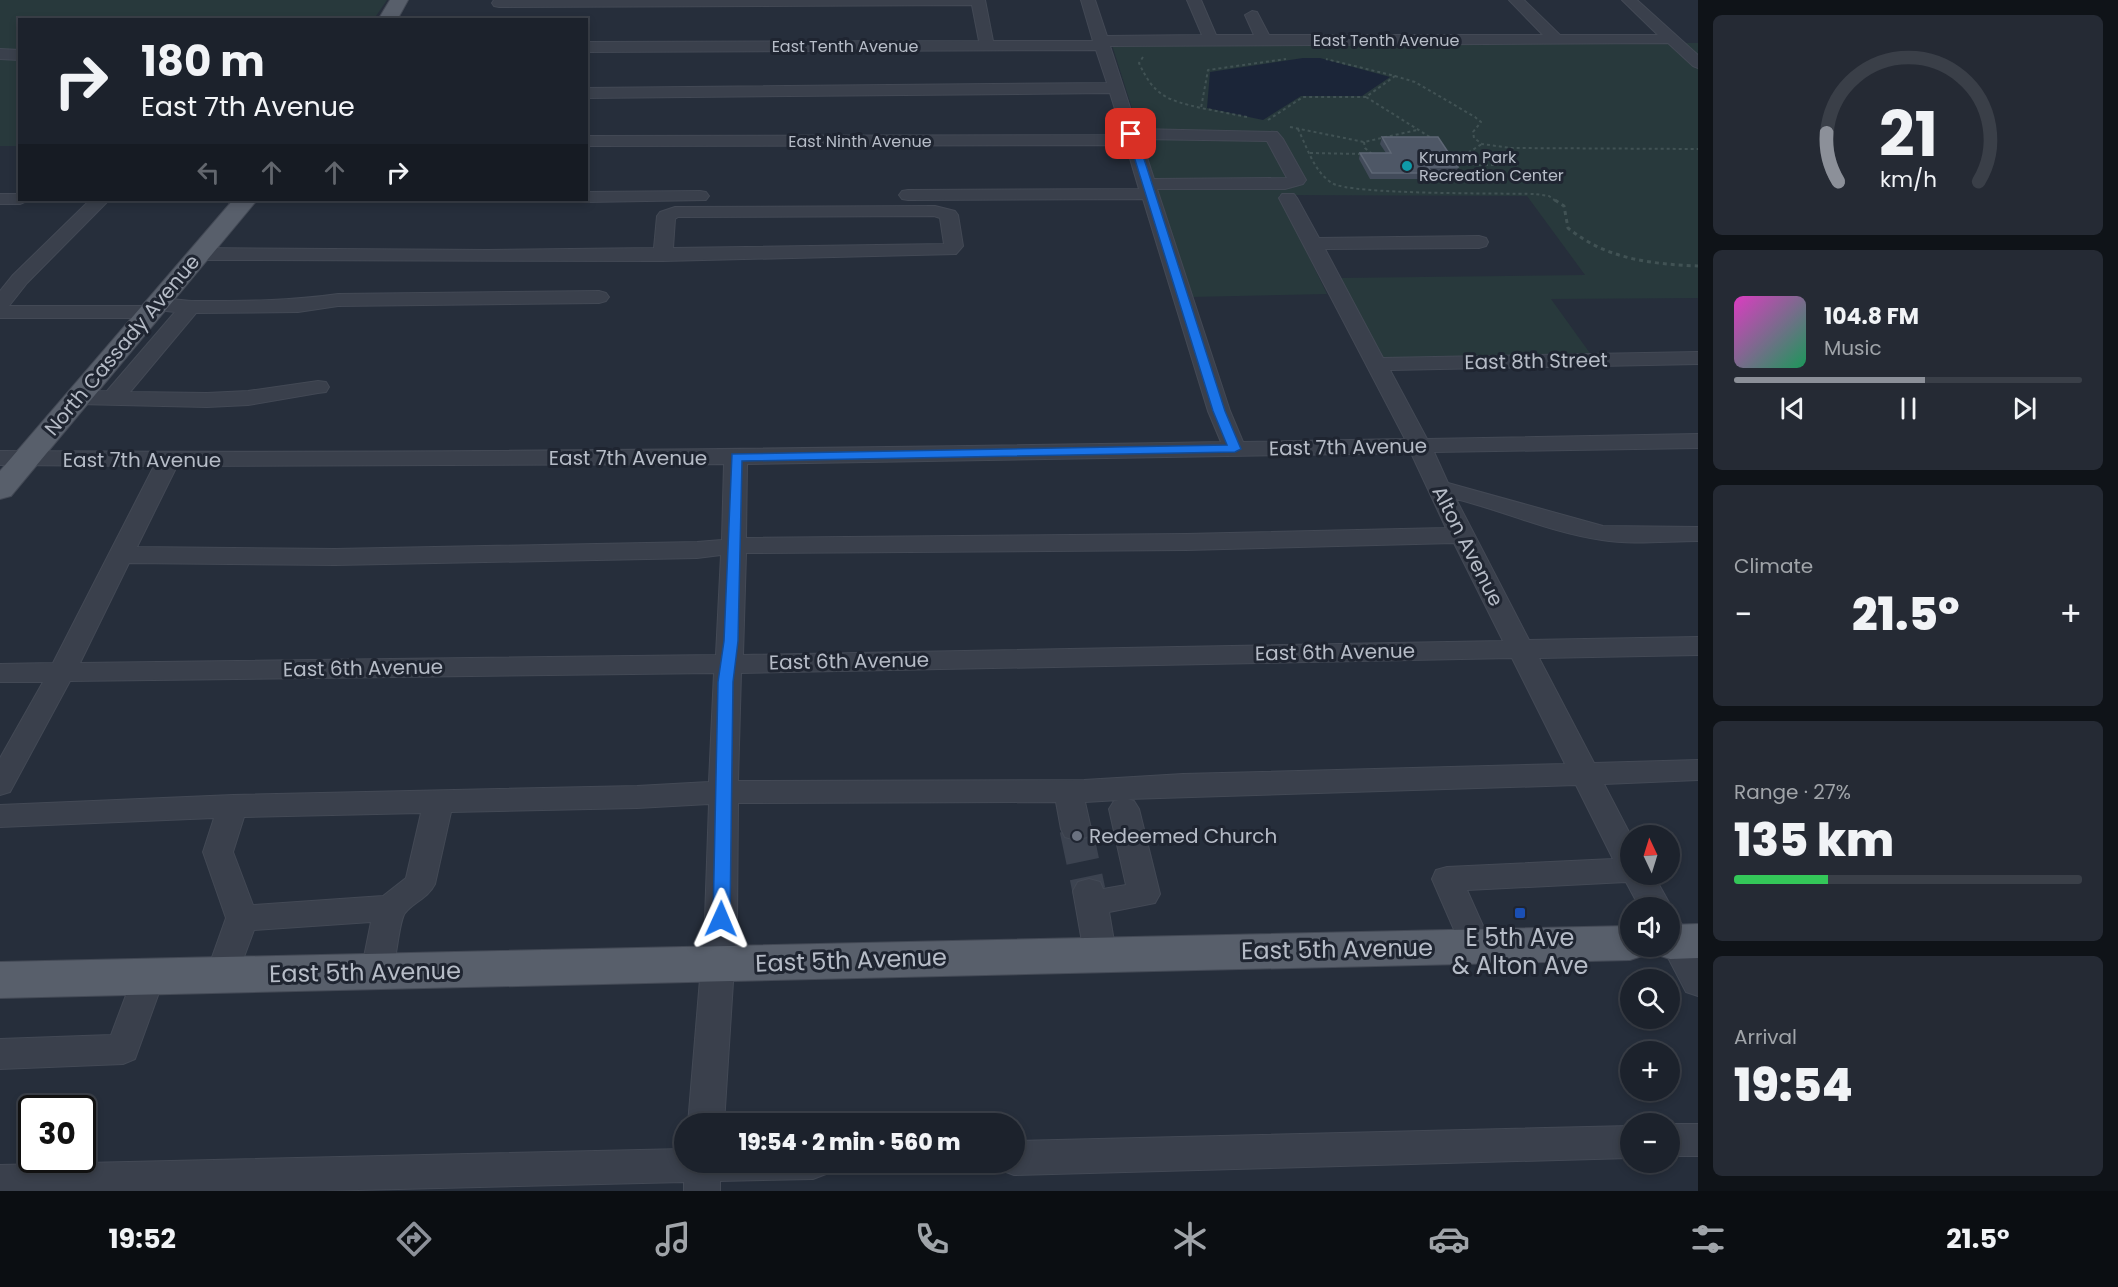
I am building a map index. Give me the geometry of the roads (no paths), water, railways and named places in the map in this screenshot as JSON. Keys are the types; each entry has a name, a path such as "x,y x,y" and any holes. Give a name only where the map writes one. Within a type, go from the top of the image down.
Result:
{"main road":[{"path":"388,18 399,0"},
{"name":"North Cassady Avenue","path":"0,490 13,459 78,397 244,201"},
{"name":"East 5th Avenue","path":"0,980 1100,953 1620,943"}],"street":[{"path":"492,18 499,1 978,0 987,46"},
{"path":"1088,0 1219,411 1235,449"},
{"path":"1194,0 1211,40"},
{"path":"1516,0 1556,39"},
{"path":"1629,0 1698,63"},
{"path":"1252,15 1264,40"},
{"name":"East Tenth Avenue","path":"588,47 987,46 1211,40 1671,39"},
{"path":"0,54 18,55"},
{"path":"588,93 1117,88"},
{"name":"East Ninth Avenue","path":"588,141 1271,136 1275,139 1297,180 1285,184 1149,189"},
{"path":"588,197 1149,189"},
{"name":"Alton Avenue","path":"1288,198 1419,445 1438,488 1620,842"},
{"path":"0,199 18,199"},
{"path":"0,304 20,279 99,201"},
{"path":"199,254 663,255 949,250 954,246 949,215 935,211 675,212 666,216 663,255"},
{"path":"1311,244 1479,242"},
{"path":"0,312 298,306 338,300 599,297"},
{"path":"113,398 190,307"},
{"name":"East 8th Street","path":"1375,364 1698,358"},
{"path":"78,397 207,400 248,398 318,387"},
{"name":"East 7th Avenue","path":"13,459 736,457 1698,441"},
{"path":"707,1113 718,964 722,792 736,457"},
{"path":"0,784 62,672 168,460"},
{"path":"1438,488 1499,503 1563,524 1603,533 1698,534"},
{"path":"120,555 335,557 697,550 733,546 1186,542 1462,535"},
{"name":"East 6th Avenue","path":"0,673 728,664 1698,646"},
{"path":"0,816 233,806 637,797 722,792 1068,790 1698,770"},
{"path":"1068,790 1076,829"},
{"path":"242,918 390,908 420,884 439,800"},
{"path":"222,974 242,918 218,852 233,806"},
{"path":"1100,953 1090,897 1144,894 1124,809"},
{"path":"1476,946 1447,879 1620,870"},
{"path":"376,972 390,908"},
{"path":"1680,943 1698,982"},
{"path":"0,1054 123,1049 149,976"},
{"path":"1680,1140 1698,1140"},
{"path":"1025,1158 1620,1142"},
{"path":"0,1182 60,1181 124,1185 702,1173"}],"water":[{"path":"1303,58 1320,58 1390,77 1362,96 1301,96 1263,120 1207,108 1210,72"}],"tunnel":[{"path":"1076,829 1089,891"}],"place":[{"name":"Krumm Park Recreation Center","path":"1407,166"},
{"name":"Redeemed Church","path":"1077,836"},
{"name":"E 5th Ave & Alton Ave","path":"1520,913"}]}
